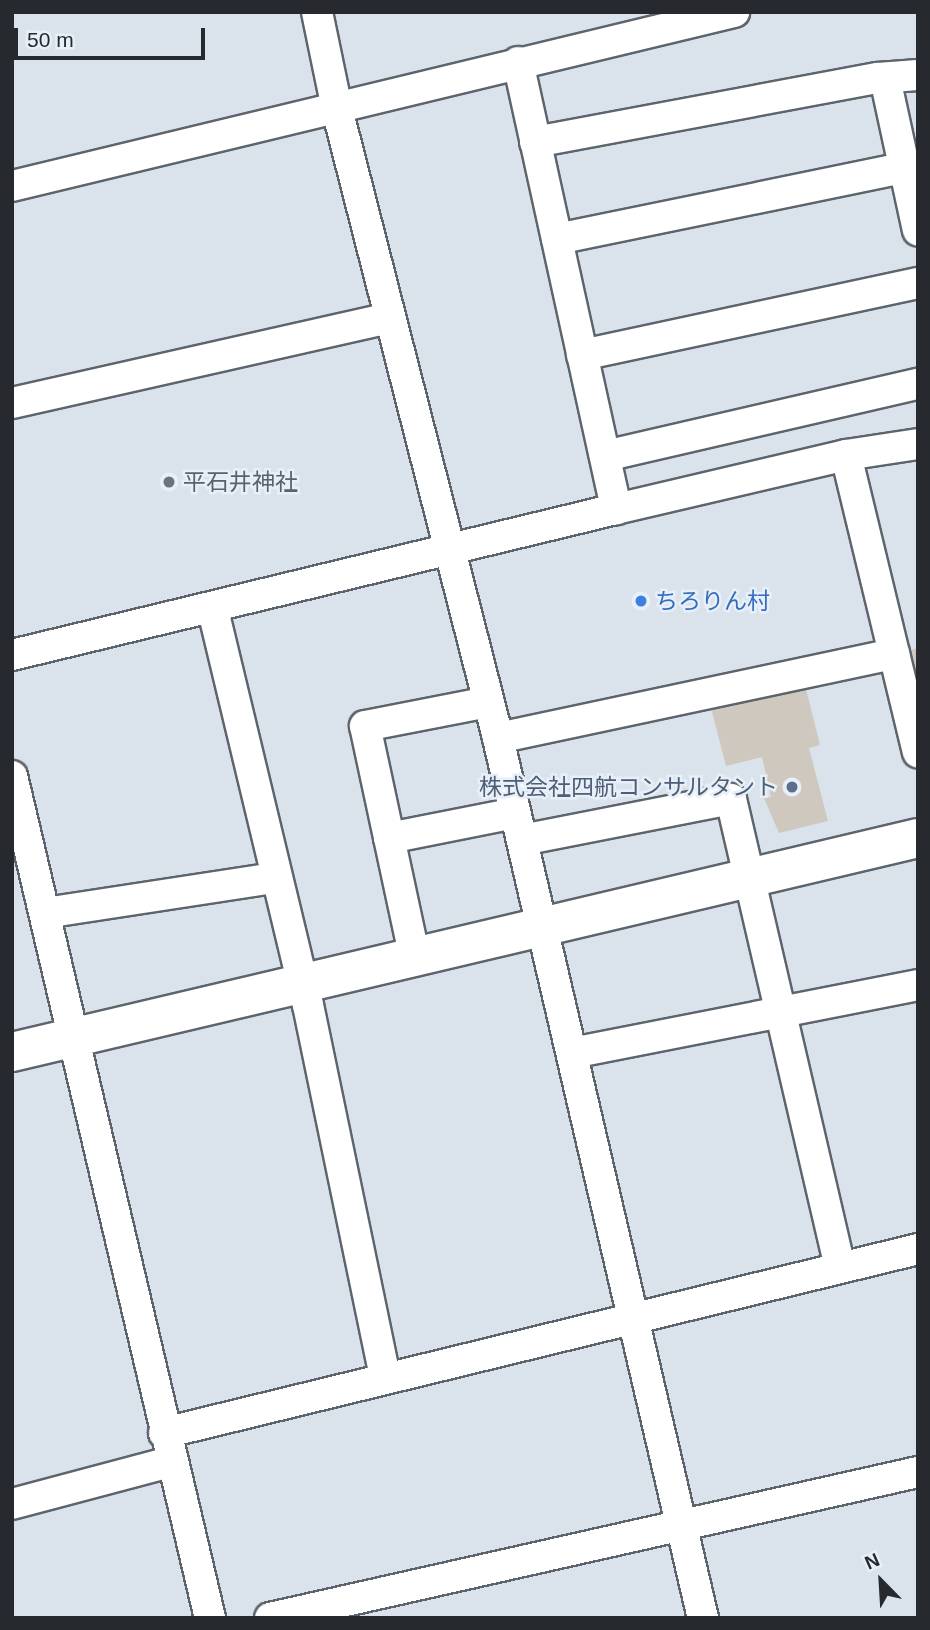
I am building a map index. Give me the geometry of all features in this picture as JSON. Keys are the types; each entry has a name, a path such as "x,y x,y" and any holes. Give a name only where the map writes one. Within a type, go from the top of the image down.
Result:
{"street":[{"path":"317,12 337,109 498,738 703,1618"},
{"path":"12,186 734,12"},
{"path":"518,62 616,509"},
{"path":"535,142 885,78 918,75"},
{"path":"885,78 904,168 914,199 918,230"},
{"path":"556,239 904,168"},
{"path":"582,355 918,282"},
{"path":"12,403 390,318"},
{"path":"605,456 918,384"},
{"path":"12,655 449,553 616,509 846,456 918,444"},
{"path":"846,456 918,752"},
{"path":"213,610 301,980 385,1377"},
{"path":"498,738 894,654"},
{"path":"414,954 365,726 488,702"},
{"path":"12,776 75,1036 170,1462 210,1618"},
{"path":"388,838 518,827 731,799 783,1012 839,1267"},
{"path":"12,1052 301,980 918,838"},
{"path":"45,913 275,878"},
{"path":"572,1053 918,985"},
{"path":"164,1433 634,1316 918,1249"},
{"path":"12,1504 170,1462"},
{"path":"270,1618 681,1528 918,1472"}],"building":[{"path":"918,648 918,710 903,652"},
{"path":"804,681 820,745 809,748 828,821 779,833 764,798 771,797 762,757 726,766 710,704"}],"place":[{"name":"平石井神社","path":"169,482"},
{"name":"ちろりん村","path":"641,601"},
{"name":"株式会社四航コンサルタント","path":"792,787"}]}
